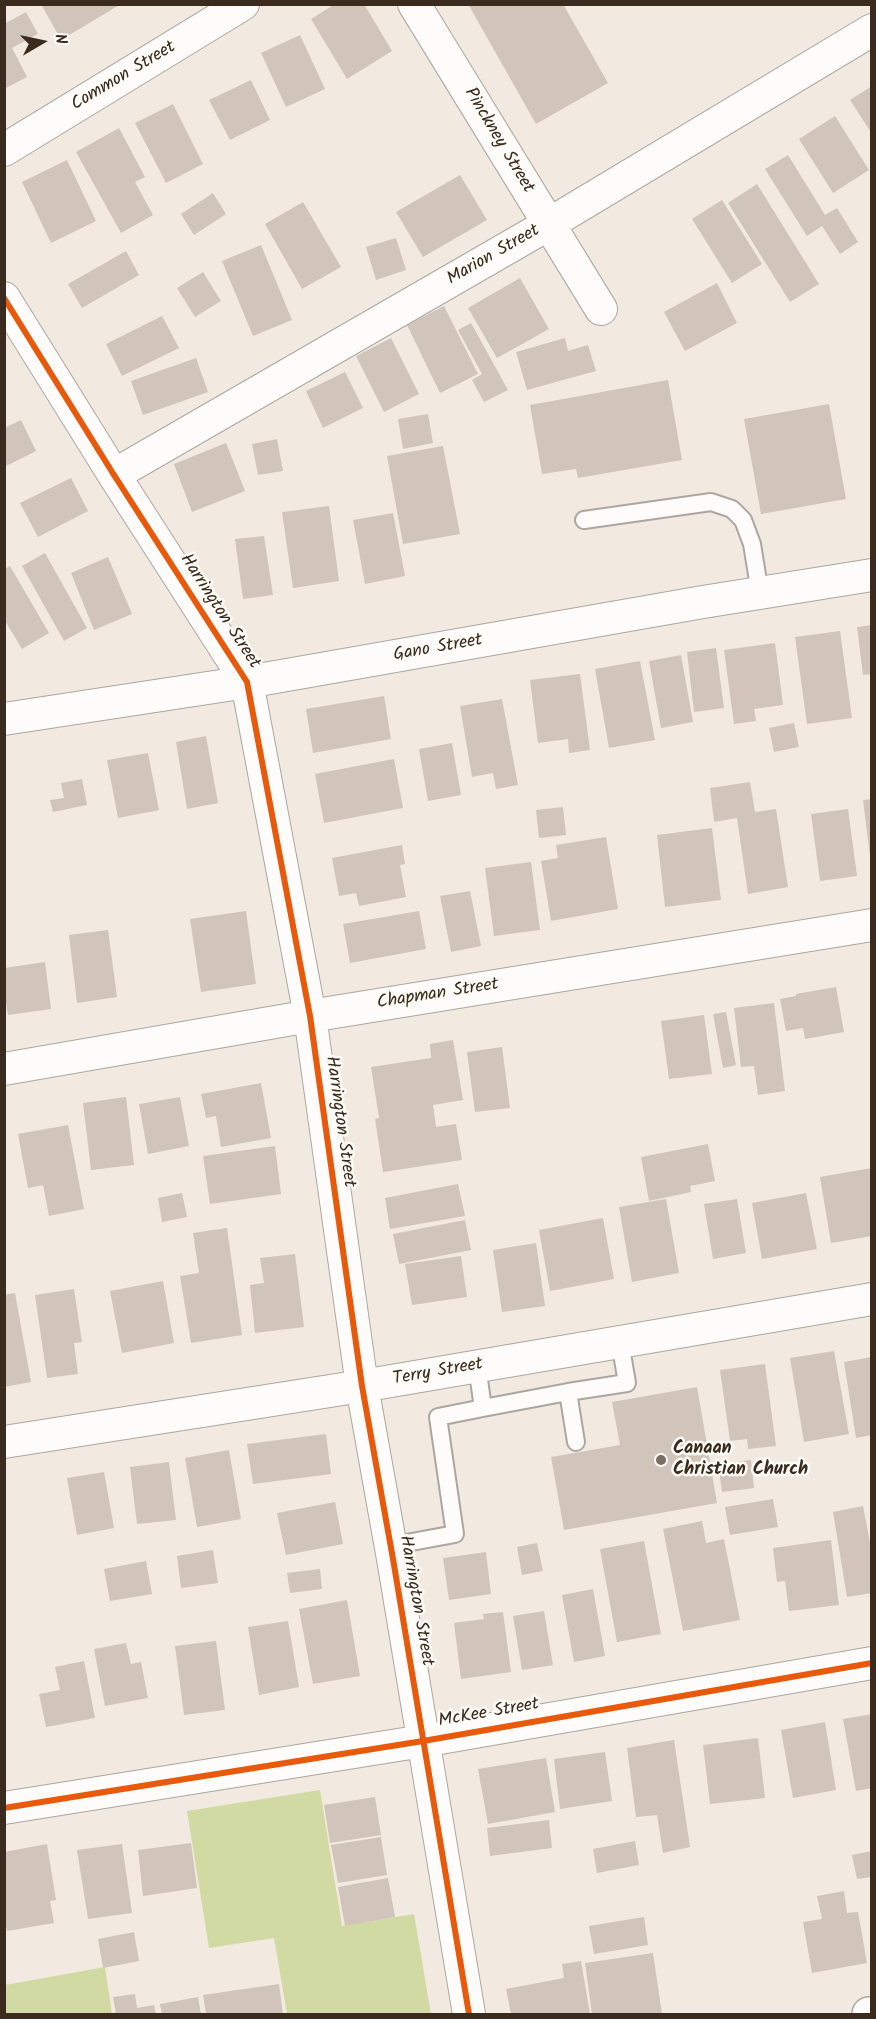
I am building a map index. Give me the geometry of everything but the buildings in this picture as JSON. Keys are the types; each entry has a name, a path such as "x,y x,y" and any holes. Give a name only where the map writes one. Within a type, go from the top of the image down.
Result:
{"street":[{"name":"Common Street","path":"4,150 243,4"},
{"name":"Pinckney Street","path":"414,4 601,309"},
{"name":"Marion Street","path":"114,475 549,224 872,30"},
{"name":"Harrington Street","path":"4,298 247,682 310,1016 362,1386 469,2014"},
{"name":"Gano Street","path":"4,719 247,682 872,575"},
{"name":"Chapman Street","path":"4,1069 310,1016 872,925"},
{"name":"Terry Street","path":"4,1442 362,1386 872,1299"},
{"name":"McKee Street","path":"4,1808 423,1741 872,1664"}],"lane":[{"path":"584,520 711,502 732,508 743,520 752,544 760,593"},
{"path":"390,1546 455,1534 438,1417 627,1383 620,1342"},
{"path":"477,1366 483,1408"},
{"path":"568,1392 576,1442"}],"green space":[{"path":"320,1790 342,1926 414,1914 431,2014 287,2014 274,1938 209,1948 187,1811"},
{"path":"105,1967 112,2014 5,2014 5,1985"}],"cycle path":[{"path":"4,298 247,682 310,1016 362,1386 469,2014"},
{"path":"4,1808 423,1741 872,1663"}],"place":[{"name":"Canaan Christian Church","path":"661,1460"}]}
